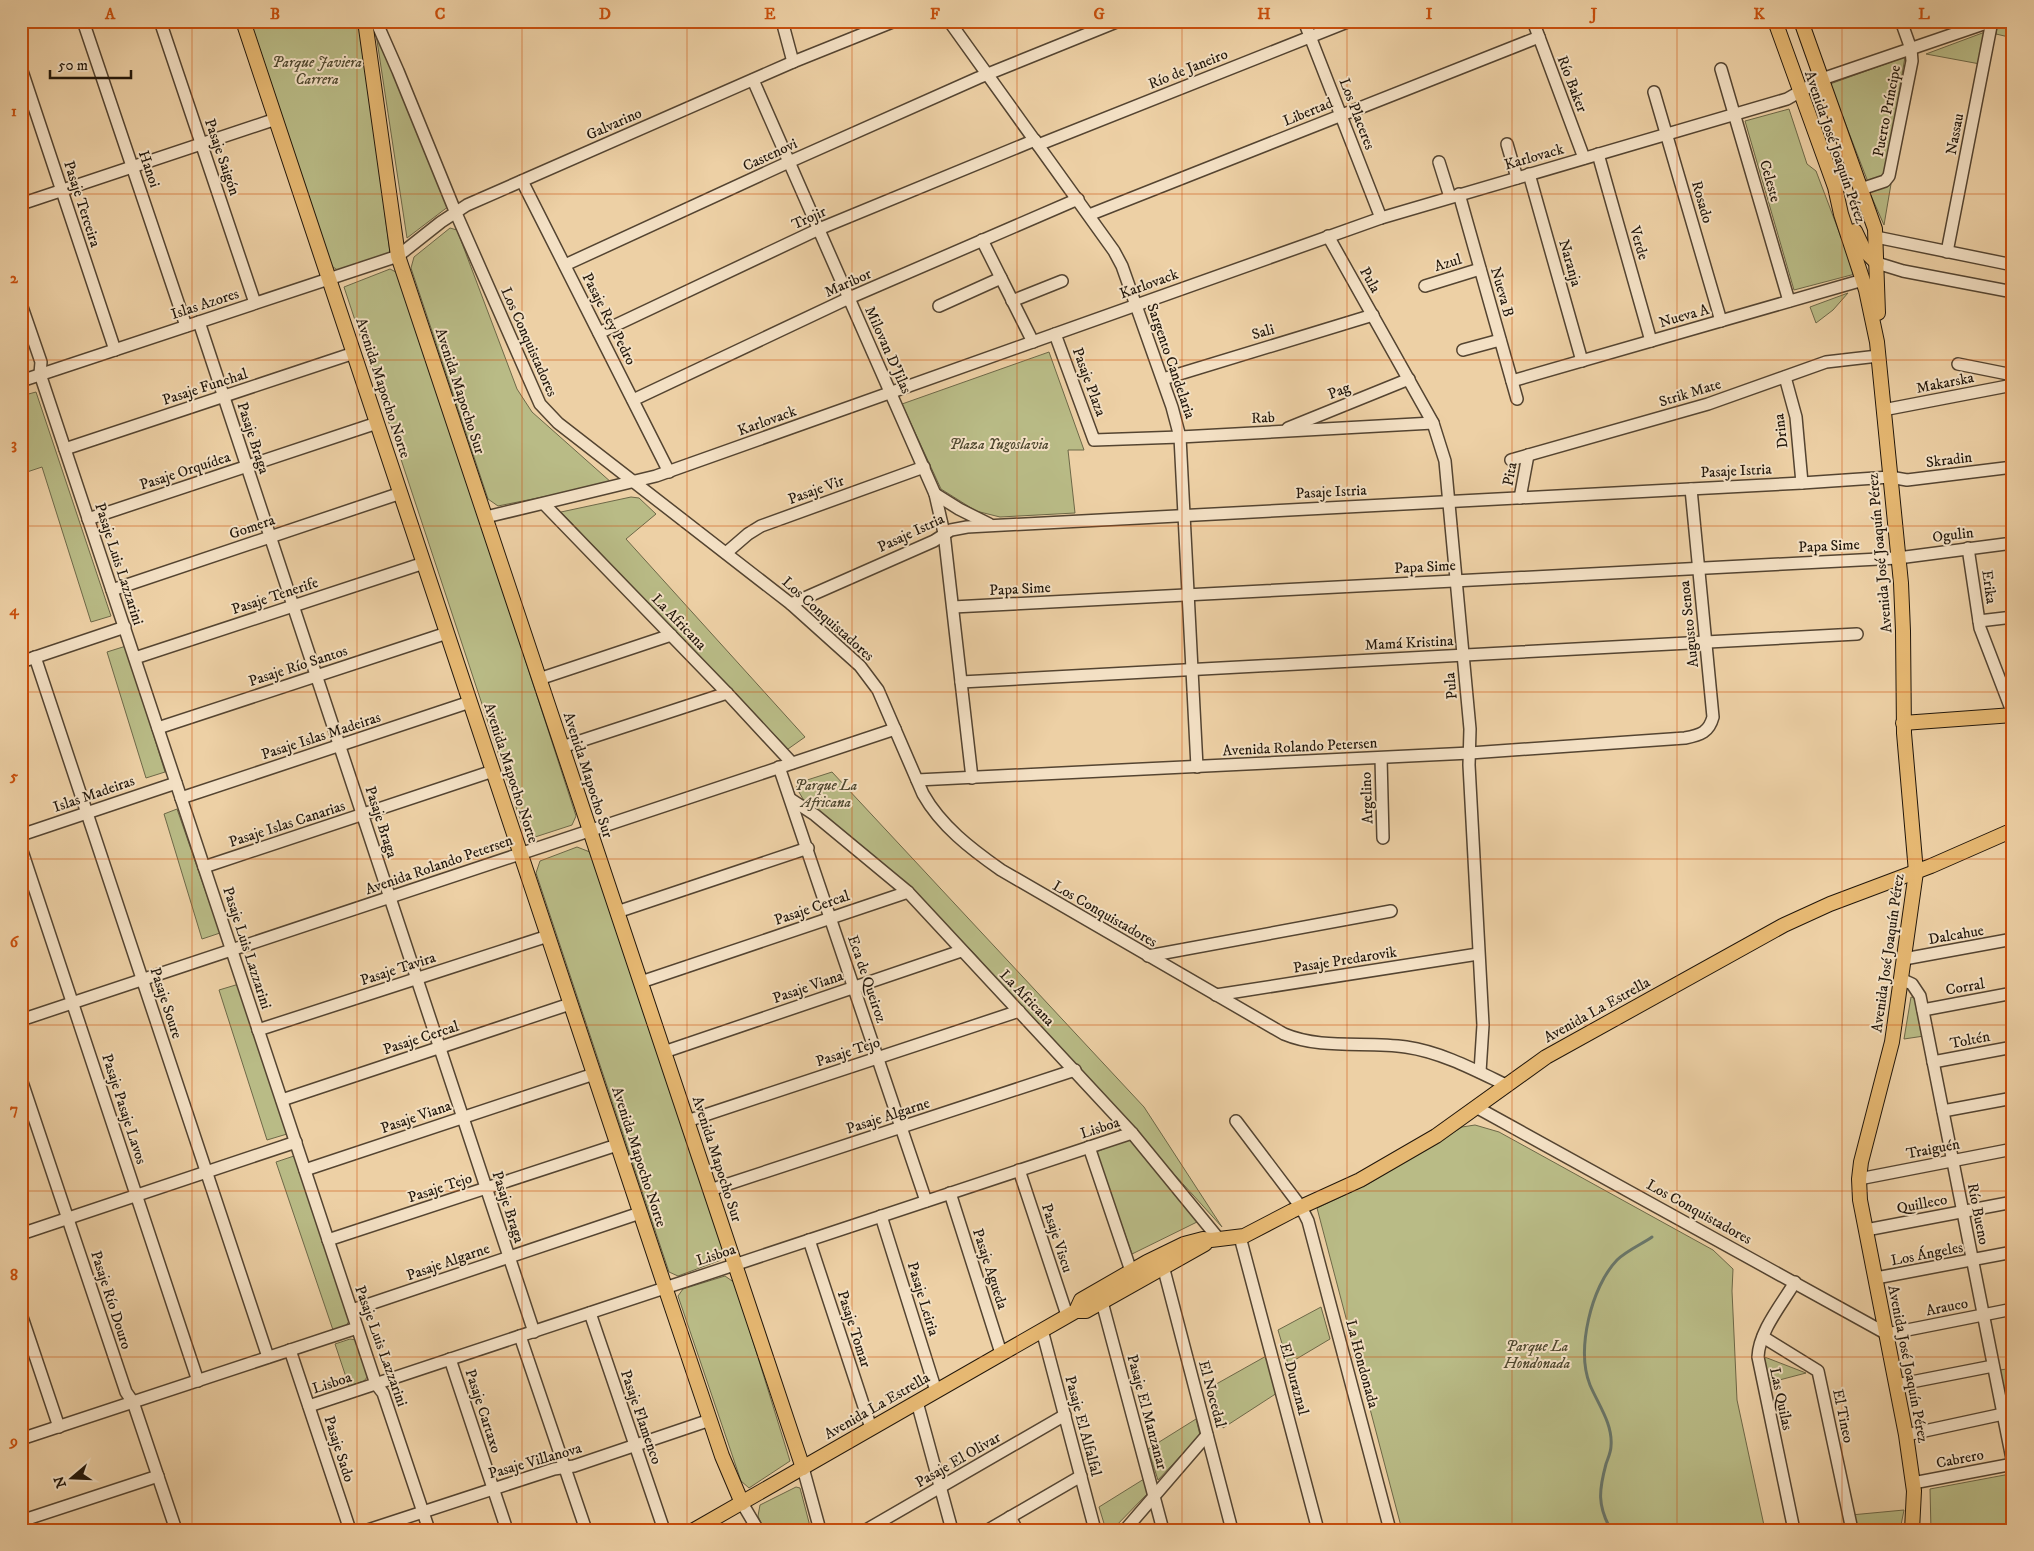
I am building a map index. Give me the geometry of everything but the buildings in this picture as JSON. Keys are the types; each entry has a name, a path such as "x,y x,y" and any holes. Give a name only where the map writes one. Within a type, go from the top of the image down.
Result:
{"main road":[{"name":"Avenida Mapocho Norte","path":"243,21 617,1145 725,1464 742,1502"},
{"name":"Avenida Mapocho Sur","path":"366,21 398,256 802,1468"},
{"name":"Avenida José Joaquín Pérez","path":"1774,21 1835,187 1841,214 1863,280 1877,349 1898,558 1903,631 1903,723 1916,872 1888,1061 1861,1162 1859,1179 1866,1230 1906,1435 1913,1483 1914,1511 1912,1530"},
{"name":"Avenida José Joaquín Pérez","path":"1801,21 1862,189 1876,237 1877,349"},
{"path":"1835,187 1843,199 1860,243 1876,263"},
{"path":"1903,723 2013,714"},
{"name":"Avenida La Estrella","path":"694,1530 1071,1313 1081,1300 1131,1271 1184,1244 1202,1239 1240,1237 1301,1206 1349,1186 1436,1136 1546,1057 1784,925 1830,904 1916,872 2013,830"},
{"name":"Avenida La Estrella","path":"1071,1313 1086,1311 1163,1266 1215,1239"}],"street":[{"name":"Hanoi","path":"83,21 186,326"},
{"name":"Pasaje Saigón","path":"160,21 255,304"},
{"name":"Los Conquistadores","path":"376,21 455,211 540,404 558,423 791,604 850,656 871,679 926,800 952,831 981,856 1001,870 1292,1037 1315,1042 1407,1047 1447,1058 1506,1084"},
{"path":"782,21 793,62"},
{"name":"Galvarino","path":"852,37 874,21"},
{"name":"Galvarino","path":"398,256 455,211 793,62 895,21"},
{"name":"Sargento Candelaria","path":"949,21 1078,199 1118,258 1176,418 1180,438 1197,767"},
{"name":"Castenovi","path":"565,265 789,162 988,75 1119,21"},
{"name":"Los Placeres","path":"1304,21 1381,218"},
{"name":"Río de Janeiro","path":"1036,143 1350,21"},
{"name":"Río Baker","path":"1532,21 1584,158"},
{"name":"Puerto Príncipe","path":"1862,189 1885,181 1889,176 1912,61 1911,49 1901,21"},
{"name":"Karlovack","path":"486,518 634,483 669,472 1328,236 1454,196 1787,99 1822,79 1977,24 1992,21"},
{"name":"Nassau","path":"1947,252 1992,21"},
{"name":"Libertad","path":"1089,215 1538,37"},
{"name":"Pasaje Terceira","path":"21,68 115,350"},
{"name":"Celeste","path":"1721,69 1789,301"},
{"name":"Milovan D'Jilas","path":"753,80 935,494 944,533 972,778"},
{"name":"Rosado","path":"1654,92 1721,321"},
{"path":"21,204 276,119"},
{"name":"Trojir","path":"599,333 819,230 1036,143"},
{"path":"1507,144 1517,178"},
{"name":"Verde","path":"1598,154 1651,341"},
{"name":"Nueva B","path":"1439,162 1454,196 1480,269 1517,398"},
{"name":"Naranja","path":"1529,174 1582,361"},
{"name":"Pasaje Rey Pedro","path":"522,181 669,472"},
{"name":"Maribor","path":"633,400 849,298 1078,199"},
{"name":"Pula","path":"1328,236 1433,423 1445,461 1470,729 1469,765 1483,1025 1480,1072"},
{"path":"1876,237 2013,265"},
{"path":"982,240 1033,342"},
{"name":"Islas Azores","path":"21,381 398,256"},
{"path":"1876,263 1903,271 2013,292"},
{"name":"Azul","path":"1424,286 1480,269"},
{"path":"939,306 1001,278"},
{"name":"Nueva A","path":"1512,381 1863,280"},
{"path":"1012,301 1062,281"},
{"name":"Pasaje Luis Lazzarini","path":"21,304 41,362 40,374 124,628 357,1328 376,1384 383,1393 429,1530"},
{"name":"Sali","path":"1163,379 1373,315"},
{"name":"Pasaje Braga","path":"199,322 534,1332"},
{"name":"Pasaje Plaza","path":"1056,334 1094,440"},
{"path":"1463,350 1500,340"},
{"name":"Strik Mate","path":"1511,460 1708,404 1826,362 1877,349"},
{"name":"Pasaje Funchal","path":"66,449 354,354"},
{"path":"1958,364 2013,375"},
{"name":"Drina","path":"1785,377 1796,417 1802,483"},
{"name":"Pag","path":"1280,432 1409,379"},
{"name":"Makarska","path":"1883,410 2013,385"},
{"name":"Pasaje Orquídea","path":"88,519 377,423"},
{"name":"Rab","path":"1094,440 1180,438 1433,423"},
{"name":"Pita","path":"1520,498 1528,455"},
{"name":"Pasaje Vir","path":"726,554 742,539 761,526 924,467"},
{"name":"Skradin","path":"1890,477 1912,479 2013,467"},
{"name":"Pasaje Istria","path":"791,604 934,541 944,533 958,528 1890,477"},
{"name":"Augusto Senoa","path":"1685,738 1706,732 1711,726 1714,717 1691,489"},
{"name":"Gomera","path":"112,590 400,493"},
{"path":"935,494 991,525"},
{"name":"La Africana","path":"544,504 792,763"},
{"name":"Ogulin","path":"1898,558 2013,543"},
{"name":"Erika","path":"1968,548 1979,622 2013,714"},
{"name":"Papa Sime","path":"953,607 1898,558"},
{"name":"Pasaje Tenerife","path":"135,658 424,563"},
{"path":"1979,622 2013,617"},
{"path":"21,662 124,628"},
{"name":"Pasaje Río Santos","path":"158,728 447,633"},
{"name":"Mamá Kristina","path":"961,682 1857,634"},
{"path":"539,679 671,635"},
{"name":"Pasaje Soure","path":"35,657 268,1358"},
{"path":"562,747 727,693"},
{"name":"Pasaje Islas Madeiras","path":"181,798 470,702"},
{"name":"Avenida Rolando Petersen","path":"21,1020 895,729"},
{"name":"Avenida Rolando Petersen","path":"917,780 1381,758 1685,738"},
{"name":"Argelino","path":"1381,758 1383,838"},
{"name":"Eca de Queiroz","path":"780,767 926,1201"},
{"name":"Pasaje Islas Canarias","path":"204,867 493,771"},
{"name":"Islas Madeiras","path":"21,835 176,782"},
{"name":"La Africana","path":"792,800 821,820 908,892 1132,1133 1215,1239"},
{"name":"Pasaje Pasaje Lavos","path":"21,848 198,1381"},
{"path":"617,912 808,848"},
{"name":"Pasaje Cercal","path":"640,982 908,892"},
{"path":"1148,956 1391,912"},
{"name":"Pasaje Tavira","path":"258,1030 548,936"},
{"name":"Dalcahue","path":"1904,959 2013,939"},
{"name":"Pasaje Viana","path":"664,1052 961,951"},
{"name":"Pasaje Predarovik","path":"1216,995 1478,954"},
{"name":"Río Bueno","path":"1901,979 1916,988 1920,996 2013,1464"},
{"name":"Corral","path":"1923,1010 2013,993"},
{"name":"Pasaje Cercal","path":"282,1100 570,1004"},
{"name":"Pasaje Tejo","path":"687,1121 1019,1012"},
{"name":"Toltén","path":"1933,1062 2013,1047"},
{"name":"Pasaje Algarne","path":"710,1190 1075,1070"},
{"name":"Pasaje Viana","path":"305,1170 594,1074"},
{"name":"Pasaje Río Douro","path":"21,1079 126,1392 133,1402 176,1530"},
{"path":"1490,1096 1496,1118"},
{"path":"1943,1111 2013,1098"},
{"name":"Los Conquistadores","path":"1476,1106 1886,1334"},
{"name":"La Hondonada","path":"1236,1121 1301,1206 1308,1221 1390,1530"},
{"name":"Lisboa","path":"309,1406 1132,1133"},
{"path":"21,1234 296,1142"},
{"name":"Pasaje Tejo","path":"328,1240 617,1145"},
{"path":"1089,1147 1131,1271"},
{"name":"Traiguén","path":"1859,1179 2013,1150"},
{"name":"Pasaje Viscu","path":"1019,1170 1071,1313"},
{"name":"Pasaje Agueda","path":"950,1193 1001,1353"},
{"name":"Quilleco","path":"1866,1230 2013,1202"},
{"name":"Pasaje Algarne","path":"352,1310 640,1213"},
{"name":"Pasaje Leiria","path":"881,1216 936,1391"},
{"name":"El Duraznal","path":"1240,1237 1318,1530"},
{"name":"Pasaje Tomar","path":"809,1240 871,1428"},
{"name":"Los Ángeles","path":"1876,1278 2013,1252"},
{"name":"El Nocedal","path":"1163,1266 1232,1530"},
{"name":"Las Quilas","path":"1794,1530 1758,1364 1758,1351 1763,1337 1795,1282"},
{"name":"Pasaje El Manzanar","path":"1102,1302 1163,1530"},
{"name":"Arauco","path":"1886,1334 2013,1309"},
{"name":"Pasaje Flamenco","path":"590,1313 664,1530"},
{"path":"21,1314 59,1427"},
{"path":"21,1439 357,1328"},
{"name":"Pasaje El Alfalfal","path":"1042,1330 1095,1530"},
{"path":"520,1336 586,1530"},
{"name":"El Tineo","path":"1763,1337 1818,1371 1852,1530"},
{"name":"Pasaje Sado","path":"290,1350 350,1530"},
{"name":"Pasaje Cartaxo","path":"450,1359 507,1530"},
{"path":"1896,1385 1993,1366"},
{"path":"917,1402 952,1530"},
{"path":"1906,1435 2003,1414"},
{"name":"Pasaje El Olivar","path":"866,1530 1065,1415"},
{"name":"Pasaje Villanova","path":"368,1530 554,1469 574,1466 710,1420"},
{"path":"1125,1530 1207,1435"},
{"name":"Cabrero","path":"1913,1483 2013,1464"},
{"name":"Avenida Mapocho Sur","path":"802,1468 820,1530"},
{"path":"21,1521 158,1476"},
{"path":"988,1530 1081,1476"},
{"name":"Avenida Mapocho Norte","path":"742,1502 758,1530"},
{"path":"1010,1517 1017,1530"}],"green space":[{"name":"Parque Javiera Carrera","path":"248,21 360,21 390,253 339,271 330,265"},
{"path":"2013,21 2013,38 1996,34 1997,26"},
{"path":"1985,32 1980,64 1926,54"},
{"path":"376,34 449,206 407,238"},
{"path":"1905,57 1885,176 1868,182 1830,84"},
{"path":"1789,109 1807,164 1816,171 1855,274 1794,290 1745,121"},
{"path":"1891,184 1884,225 1869,191"},
{"path":"450,228 457,230 517,389 532,412 612,483 498,506 488,499 411,268 414,257"},
{"path":"390,269 400,274 576,816 572,825 532,838 525,834 344,287"},
{"path":"1848,293 1833,310 1816,323 1810,307"},
{"name":"Plaza Yugoslavia","path":"1049,352 1084,450 1068,450 1075,513 1000,517 976,511 941,489 902,404"},
{"path":"36,392 111,616 91,622 42,467 21,474 21,396"},
{"path":"631,497 639,498 656,514 626,539 805,737 788,749 561,512"},
{"path":"126,646 165,772 146,778 107,652"},
{"name":"Parque La Africana","path":"832,772 1144,1107 1222,1227 971,950 906,885 803,799 796,787 801,782"},
{"path":"177,809 220,933 202,939 164,814"},
{"path":"577,847 590,852 724,1249 721,1260 678,1276 669,1272 536,873 540,861"},
{"path":"239,984 287,1134 267,1140 219,990"},
{"path":"1911,997 1916,998 1924,1036 1904,1039"},
{"name":"Parque La Hondonada","path":"1475,1125 1499,1132 1713,1250 1733,1269 1732,1291 1737,1400 1765,1530 1402,1530 1317,1208 1368,1184 1462,1127"},
{"path":"1129,1139 1199,1221 1132,1254 1096,1152"},
{"path":"294,1156 350,1319 346,1326 333,1330 276,1162"},
{"path":"725,1276 735,1283 790,1461 749,1488 741,1481 678,1296 683,1289"},
{"path":"1321,1307 1330,1339 1288,1364 1278,1330"},
{"path":"350,1339 356,1340 368,1376 364,1381 349,1386 335,1344"},
{"path":"1268,1355 1277,1393 1223,1428 1211,1387"},
{"path":"1762,1356 1806,1373 1768,1383"},
{"path":"2013,1368 2013,1403 2007,1404 2000,1370"},
{"path":"1196,1419 1200,1435 1158,1480 1148,1449"},
{"path":"2010,1474 2013,1500 2013,1530 1931,1530 1930,1489"},
{"path":"1144,1479 1147,1494 1112,1530 1106,1530 1099,1507"},
{"path":"796,1487 800,1488 811,1530 764,1530 758,1516 760,1505"},
{"path":"1904,1510 1900,1530 1854,1530 1851,1515"}],"waterway":[{"path":"1611,1530 1601,1505 1601,1490 1611,1438 1610,1430 1590,1385 1586,1371 1585,1354 1588,1320 1600,1286 1617,1260 1652,1237"}]}
